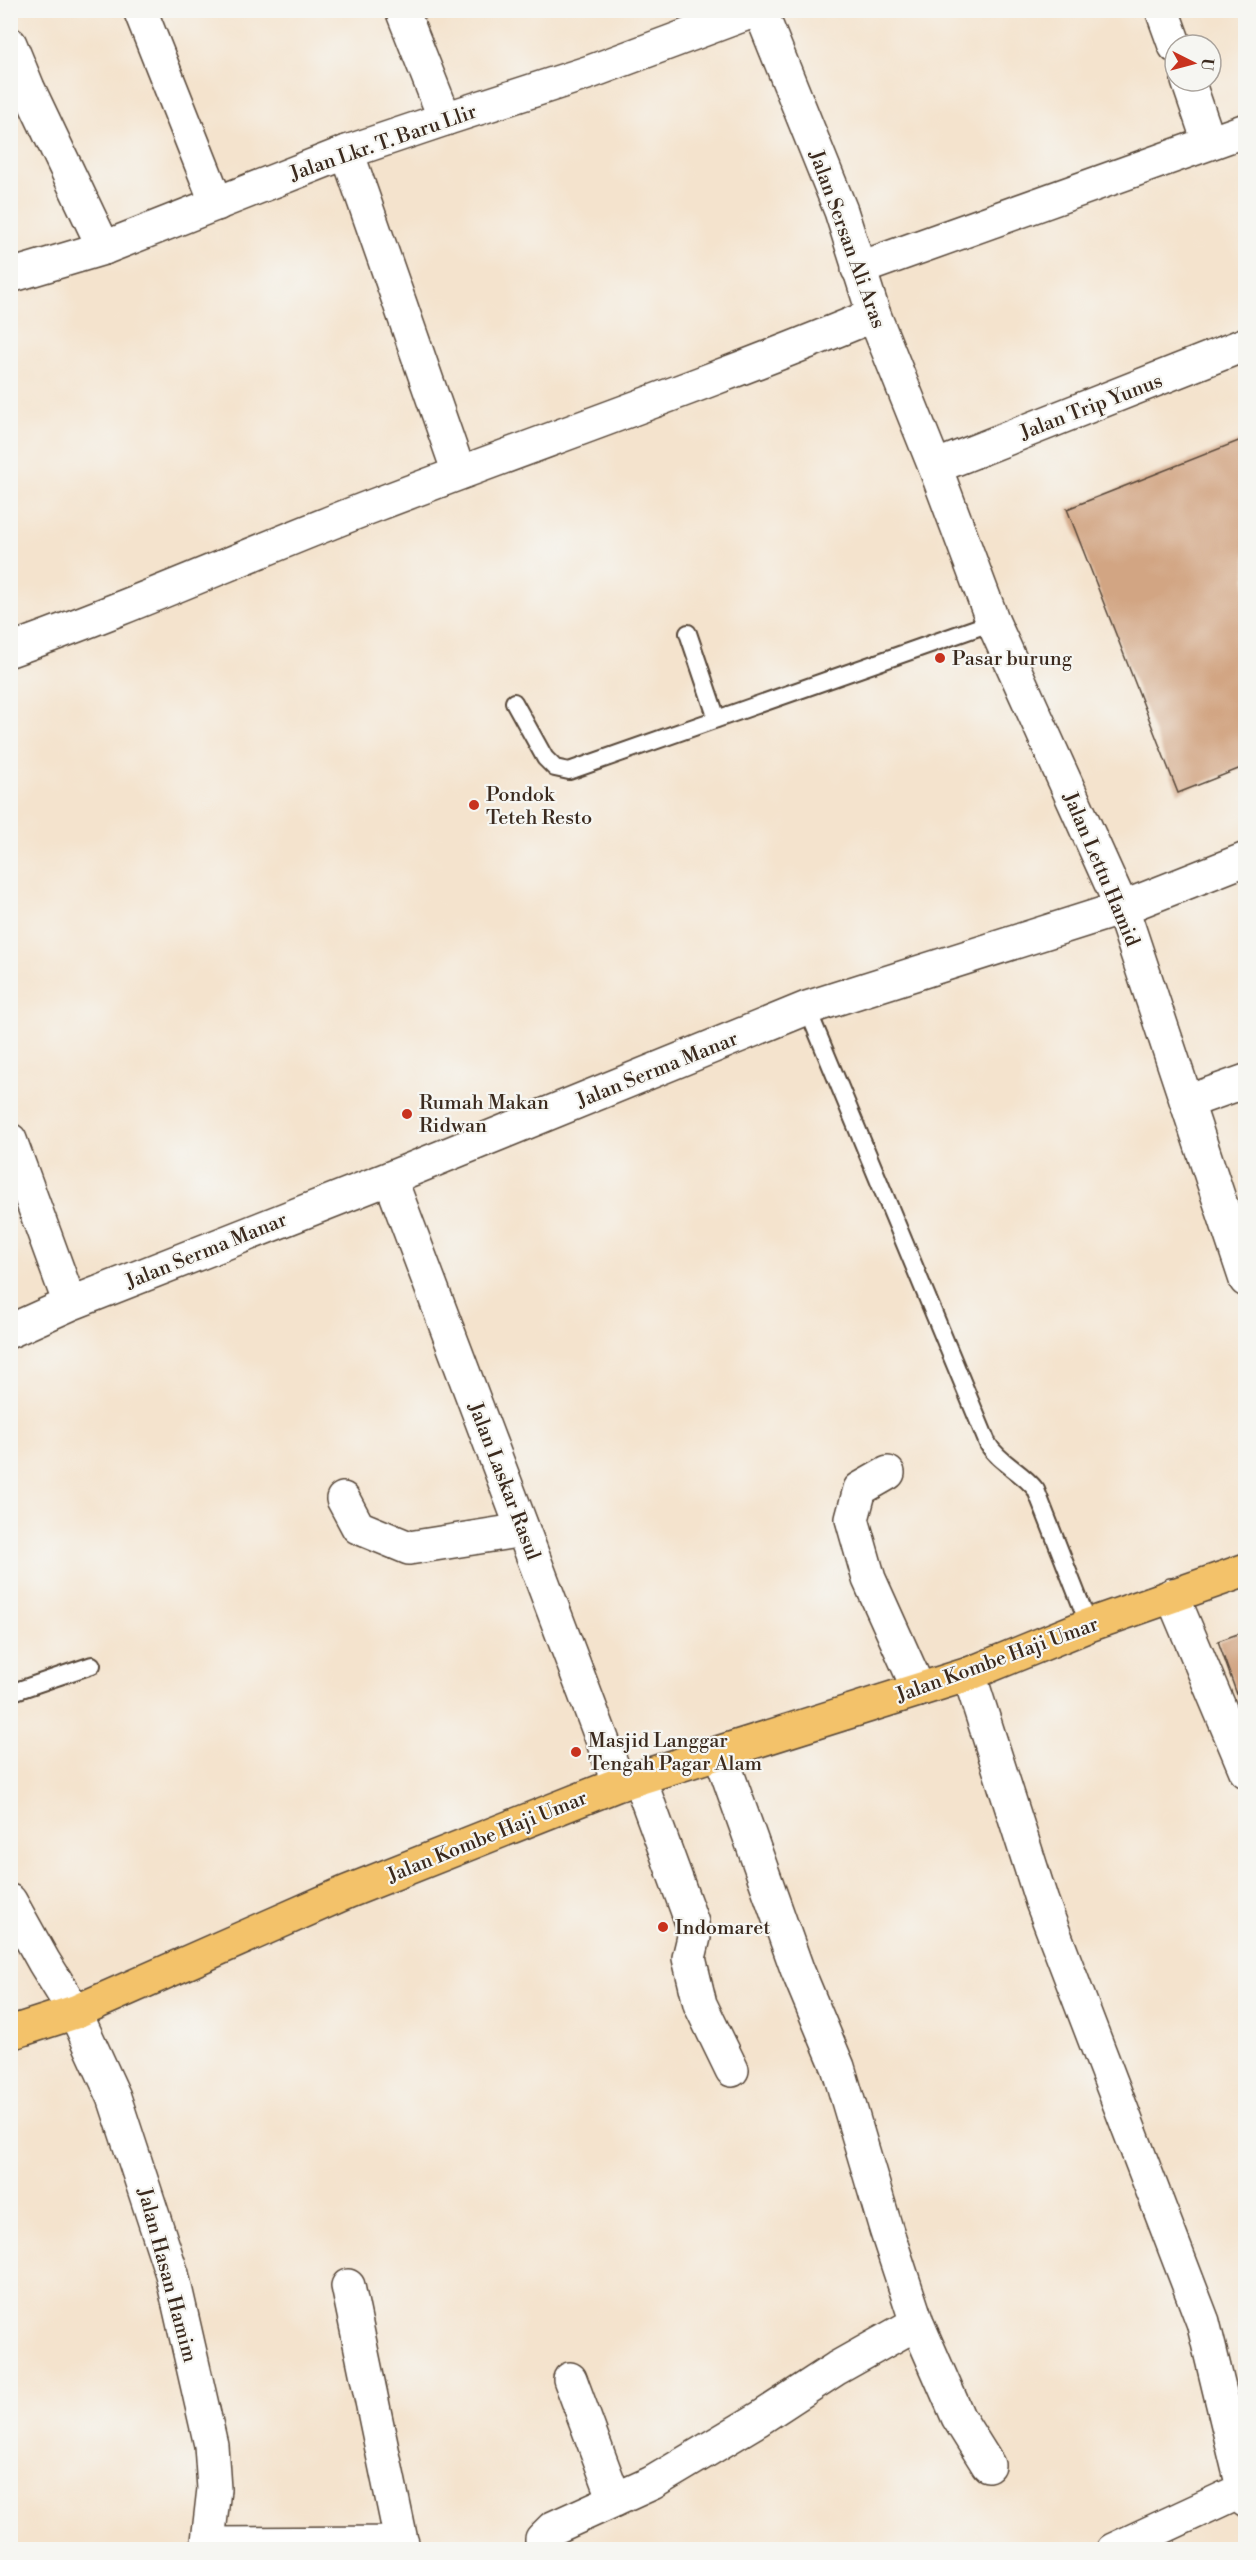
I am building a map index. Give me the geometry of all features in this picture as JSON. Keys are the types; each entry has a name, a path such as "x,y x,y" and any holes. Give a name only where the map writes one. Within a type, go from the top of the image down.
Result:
{"main road":[{"name":"Jalan Kombe Haji Umar","path":"10,2033 75,2012 347,1892 629,1781 969,1674 1089,1624 1245,1570"}],"street":[{"path":"140,10 217,204"},
{"path":"402,10 445,119"},
{"name":"Jalan Lkr. T. Baru Llir","path":"10,276 104,248 346,152 590,72 758,10"},
{"name":"Jalan Sersan Ali Aras","path":"758,10 841,212 874,315 935,467"},
{"path":"1162,10 1170,33"},
{"path":"10,44 28,88 104,248"},
{"path":"1192,93 1209,142"},
{"path":"858,269 1245,130"},
{"path":"346,152 459,473"},
{"path":"10,650 75,627 276,543 459,473 690,389 874,315"},
{"name":"Jalan Trip Yunus","path":"935,467 1245,344"},
{"name":"Jalan Lettu Hamid","path":"935,467 993,622 1122,908 1245,1280"},
{"name":"Jalan Serma Manar","path":"10,1331 807,1008 1122,908 1245,859"},
{"path":"1187,1102 1245,1081"},
{"path":"10,1140 70,1305"},
{"name":"Jalan Laskar Rasul","path":"390,1178 523,1530 692,1923 694,1937 689,1958 700,2004 732,2070"},
{"path":"888,1473 860,1489 852,1520 869,1579 919,1690"},
{"path":"344,1499 358,1527 409,1548 523,1530"},
{"path":"1172,1595 1245,1771"},
{"path":"969,1674 1042,1902 1203,2322 1244,2495 1113,2550"},
{"path":"720,1753 797,1969 838,2067 886,2229 917,2323 958,2417 988,2465"},
{"name":"Jalan Hasan Hamim","path":"10,1901 75,2012 114,2097 182,2313 211,2445 214,2489 208,2547"},
{"path":"208,2547 402,2546 348,2286"},
{"path":"542,2550 542,2539 553,2528 652,2483 759,2419 837,2368 917,2323"},
{"path":"570,2379 615,2500"}],"lane":[{"path":"514,702 545,758 555,768 569,771 993,622"},
{"path":"688,633 717,719"},
{"path":"807,1008 987,1444 992,1451 1029,1480 1036,1490 1089,1624"},
{"path":"10,1693 92,1665"}],"building":[{"path":"1246,438 1246,766 1178,793 1067,509"},
{"path":"1246,1631 1246,1717 1245,1717 1218,1641"}],"place":[{"name":"Pasar burung","path":"940,658"},
{"name":"Pondok Teteh Resto","path":"474,805"},
{"name":"Rumah Makan Ridwan","path":"407,1114"},
{"name":"Masjid Langgar Tengah Pagar Alam","path":"576,1752"},
{"name":"Indomaret","path":"663,1927"}]}
